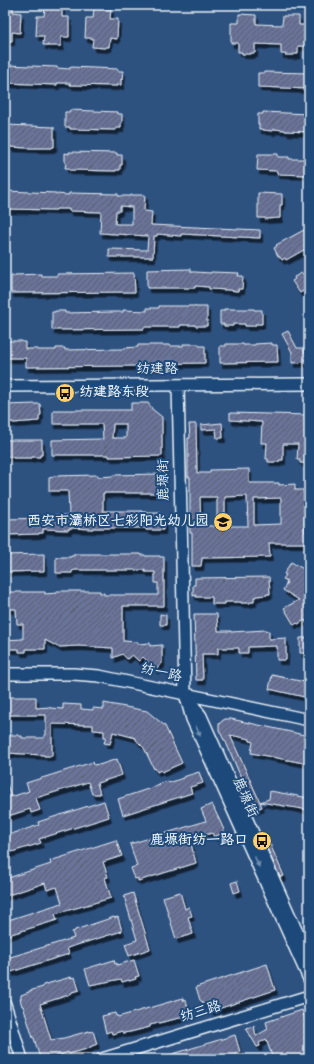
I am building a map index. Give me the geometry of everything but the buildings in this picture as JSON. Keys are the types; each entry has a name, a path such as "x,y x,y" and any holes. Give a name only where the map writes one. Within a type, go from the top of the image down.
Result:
{"street":[{"name":"纺建路","path":"5,386 309,384"},
{"name":"鹿塬街","path":"178,385 185,694 195,726 309,979"},
{"name":"纺一路","path":"5,674 87,674 309,720"},
{"name":"鹿塬街","path":"185,694 201,716 309,959"},
{"name":"纺三路","path":"102,1059 309,996"},
{"path":"5,1004 22,1059"}],"place":[{"name":"纺建路东段","path":"65,393"},
{"name":"西安市灞桥区七彩阳光幼儿园","path":"223,522"},
{"name":"鹿塬街纺一路口","path":"262,841"}]}
